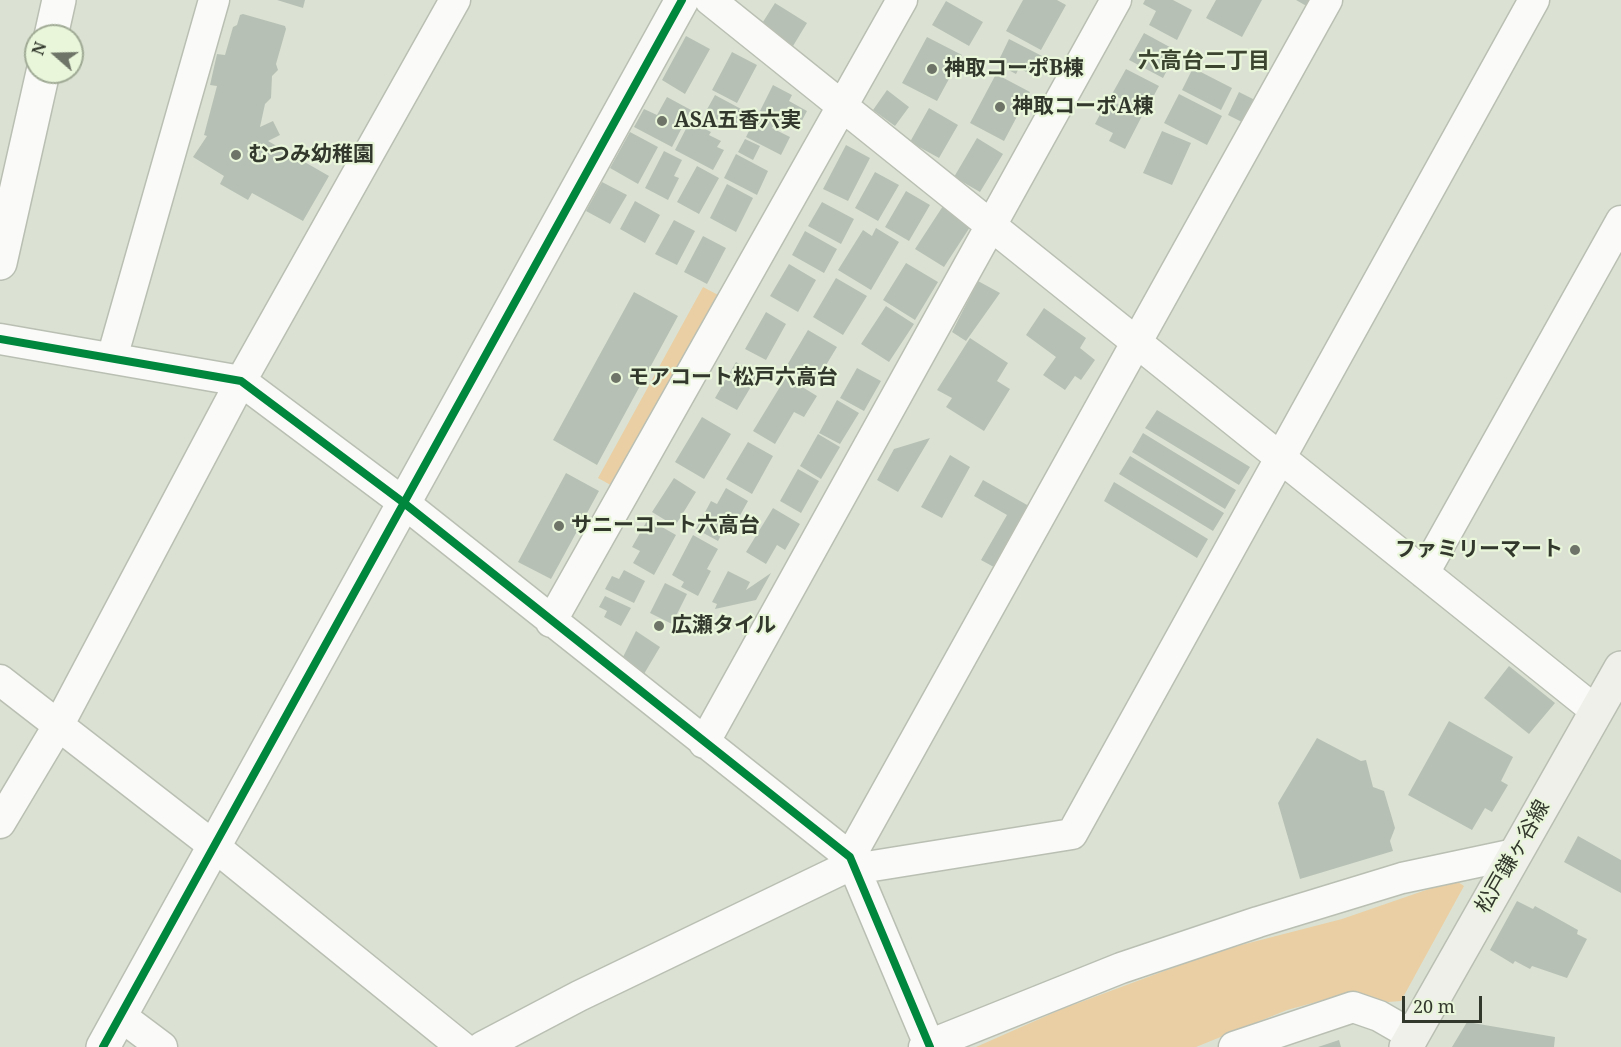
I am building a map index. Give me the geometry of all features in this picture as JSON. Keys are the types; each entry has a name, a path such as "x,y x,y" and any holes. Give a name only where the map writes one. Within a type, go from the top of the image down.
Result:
{"main road":[{"name":"松戸鎌ヶ谷線","path":"1409,1041 1621,668"}],"street":[{"path":"54,24 59,0"},
{"path":"112,358 214,0"},
{"path":"0,823 58,726 241,381 455,0"},
{"path":"103,1047 122,1017 682,0"},
{"path":"710,0 1596,711"},
{"path":"551,622 902,0"},
{"path":"704,742 989,224 1116,0"},
{"path":"852,863 1327,0"},
{"path":"482,1047 579,996 852,863 1072,834 1534,0"},
{"path":"0,263 40,84"},
{"path":"1424,573 1621,221"},
{"path":"0,339 241,381 404,503 852,863 928,1046 1121,968 1258,922 1402,878 1515,854"},
{"path":"0,680 215,847 462,1047"},
{"path":"1234,1047 1353,1007 1379,1016 1409,1041"},
{"path":"122,1017 162,1047"}],"shaded area":[{"path":"703,287 722,297 616,488 598,478"},
{"path":"1455,880 1464,886 1401,1001 1388,1002 1353,992 1287,1010 1196,1047 976,1047 1062,1009 1218,951 1342,919"}],"building":[{"path":"277,0 305,0 303,8"},
{"path":"1023,0 1057,0 1066,5 1041,50 1006,31"},
{"path":"1145,0 1173,0 1192,10 1177,40 1149,25 1156,11 1143,4"},
{"path":"1216,0 1262,0 1242,37 1206,18"},
{"path":"1296,0 1315,0 1310,8"},
{"path":"946,1 983,22 969,46 932,25"},
{"path":"775,3 807,23 793,46 761,25"},
{"path":"240,15 285,26 286,29 276,64 278,70 272,76 271,98 265,104 260,127 273,121 280,135 268,141 329,176 303,221 252,193 248,200 220,184 224,176 193,157 207,136 204,135 217,86 210,85 217,54 225,55 233,27 237,25"},
{"path":"1144,33 1177,51 1163,78 1129,60"},
{"path":"686,36 710,49 685,94 662,80"},
{"name":"神取コーポB棟","path":"927,37 962,55 937,101 902,83"},
{"path":"1009,39 1042,56 1032,75 1019,68 1016,74 997,64"},
{"path":"732,52 757,65 737,103 712,90"},
{"path":"1193,68 1232,88 1221,110 1182,90"},
{"path":"1126,69 1159,86 1145,112 1112,94"},
{"name":"神取コーポA棟","path":"996,74 1030,92 1004,141 970,123"},
{"path":"773,85 792,95 789,101 807,111 797,130 760,111"},
{"path":"887,90 909,107 895,126 873,110"},
{"path":"1239,92 1259,102 1248,125 1228,115"},
{"path":"1179,94 1222,116 1207,145 1164,123"},
{"path":"715,95 743,110 734,128 705,113"},
{"name":"ASA五香六実","path":"667,97 691,110 672,147 634,127 644,109 657,115"},
{"path":"1108,99 1142,116 1125,149 1109,141 1113,133 1095,124"},
{"path":"929,108 958,125 939,158 910,142"},
{"path":"758,113 775,122 772,128 790,137 781,155 746,137"},
{"path":"690,121 711,132 709,135 721,141 717,147 724,150 713,170 675,150"},
{"path":"1162,131 1191,143 1172,185 1143,173"},
{"path":"630,132 658,147 638,184 610,168"},
{"path":"977,138 1003,154 980,192 954,177"},
{"path":"745,139 760,146 753,160 738,152"},
{"path":"846,145 870,158 848,201 823,189"},
{"path":"664,151 682,160 674,176 679,178 668,200 645,188"},
{"path":"736,154 768,171 757,195 724,178"},
{"path":"697,166 719,178 699,214 677,202"},
{"path":"875,172 899,185 878,221 855,208"},
{"path":"602,182 627,195 610,224 586,211"},
{"path":"727,184 753,198 736,232 710,218"},
{"path":"906,191 930,205 909,241 885,227"},
{"path":"635,201 660,215 645,243 620,229"},
{"path":"822,202 854,219 841,244 808,226"},
{"path":"943,206 972,224 944,267 915,249"},
{"path":"674,220 695,231 677,265 655,254"},
{"path":"876,228 899,242 871,290 838,270 863,230 872,236"},
{"path":"805,231 837,249 824,273 792,255"},
{"path":"703,236 726,248 707,284 684,272"},
{"path":"906,263 938,282 915,320 883,300"},
{"path":"789,264 816,280 798,312 770,296"},
{"path":"836,278 867,296 843,335 813,317"},
{"path":"978,281 1000,293 966,341 952,332"},
{"name":"モアコート松戸六高台","path":"634,292 678,316 597,465 553,440"},
{"path":"886,306 914,324 889,362 861,344"},
{"path":"1044,308 1086,338 1080,348 1095,360 1081,380 1075,376 1065,390 1043,375 1056,357 1026,335"},
{"path":"766,312 786,324 766,360 745,349"},
{"path":"808,330 837,347 814,385 786,367"},
{"path":"970,338 1008,363 997,381 1010,389 984,431 946,407 952,398 937,390"},
{"path":"736,362 758,375 737,410 715,398"},
{"path":"857,368 881,381 864,411 840,398"},
{"path":"786,377 817,396 804,417 794,412 775,444 753,431"},
{"path":"837,400 859,413 840,444 819,433"},
{"path":"1157,410 1250,467 1239,485 1145,428"},
{"path":"702,417 731,434 704,479 675,462"},
{"path":"1143,433 1236,490 1225,509 1132,452"},
{"path":"818,434 840,447 821,479 800,466"},
{"path":"930,438 898,492 877,480 894,449"},
{"path":"748,442 773,456 752,494 726,479"},
{"path":"950,455 970,467 942,518 921,507"},
{"path":"1130,456 1224,513 1213,531 1119,474"},
{"path":"798,469 819,481 801,513 780,501"},
{"name":"サニーコート六高台","path":"566,473 599,491 551,579 518,562"},
{"path":"674,478 696,492 675,526 652,512"},
{"path":"983,480 1036,510 1001,571 981,560 1007,515 974,496"},
{"path":"1114,482 1208,539 1197,558 1104,501"},
{"path":"726,488 748,501 732,530 726,526 718,541 696,529 711,501 717,504"},
{"path":"773,508 800,524 785,550 777,545 766,564 746,552"},
{"path":"648,519 676,535 654,575 633,563 640,551 632,547"},
{"path":"693,535 718,549 707,569 711,571 698,596 681,587 684,582 672,575"},
{"path":"624,570 645,581 634,603 605,589 612,576 619,579"},
{"path":"728,571 750,582 746,590 771,573 756,600 715,609 717,604 712,602"},
{"path":"665,583 687,594 672,624 650,613"},
{"path":"605,596 631,608 621,626 604,617 607,611 599,607"},
{"path":"636,631 660,647 641,679 620,663"},
{"path":"1509,666 1555,703 1529,734 1484,698"},
{"path":"1449,721 1513,757 1501,781 1508,785 1492,812 1485,808 1472,830 1408,795"},
{"path":"1317,738 1361,761 1366,760 1373,787 1384,791 1395,828 1390,841 1393,851 1300,879 1278,803"},
{"path":"1578,836 1621,860 1621,893 1564,862"},
{"path":"1517,901 1533,909 1535,906 1578,930 1577,934 1587,939 1567,978 1532,966 1530,969 1515,961 1513,964 1490,950"},
{"path":"1467,1022 1555,1037 1554,1047 1452,1047"},
{"path":"1339,1040 1341,1047 1318,1047"}],"cycle path":[{"path":"103,1047 682,0"},
{"path":"0,339 241,381 404,503 850,857 930,1047"}],"place":[{"name":"神取コーポB棟","path":"932,69"},
{"name":"神取コーポA棟","path":"1000,107"},
{"name":"ASA五香六実","path":"662,121"},
{"name":"むつみ幼稚園","path":"236,155"},
{"name":"モアコート松戸六高台","path":"616,378"},
{"name":"サニーコート六高台","path":"559,526"},
{"name":"ファミリーマート","path":"1575,550"},
{"name":"広瀬タイル","path":"659,626"}],"district":[{"name":"六高台二丁目","path":"1204,62"}]}
